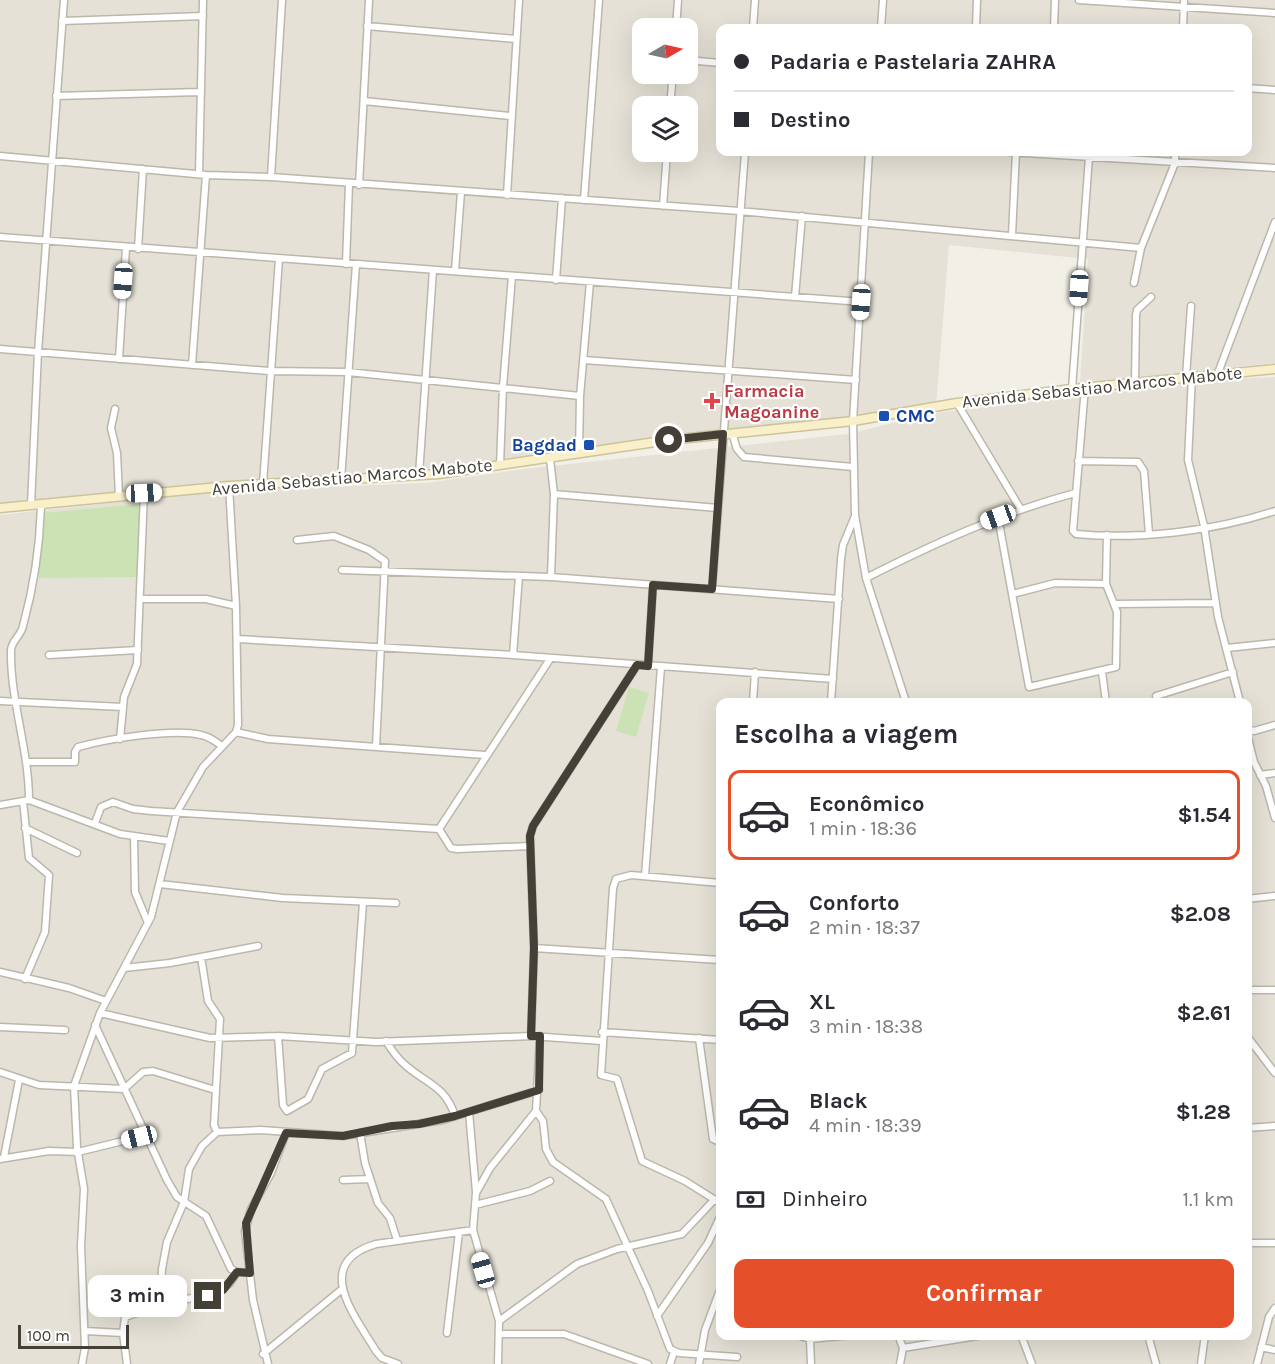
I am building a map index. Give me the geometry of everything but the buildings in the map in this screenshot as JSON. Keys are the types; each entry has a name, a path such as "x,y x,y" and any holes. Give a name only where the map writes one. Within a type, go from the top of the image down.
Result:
{"main road":[{"name":"Avenida Sebastiao Marcos Mabote","path":"0,508 229,486 419,475 727,434 854,421 957,403 1072,388 1275,369"}],"street":[{"path":"25,979 45,932 49,875 45,869 31,862 25,828 27,762 15,701 11,647 23,628 29,593 37,566 38,352 64,0"},
{"path":"192,365 201,253 200,92 203,0"},
{"path":"271,177 282,0"},
{"path":"359,185 369,0"},
{"path":"507,195 510,116 519,0"},
{"path":"584,200 599,0"},
{"path":"677,18 678,0"},
{"path":"753,24 755,0"},
{"path":"881,24 883,0"},
{"path":"976,24 977,0"},
{"path":"1054,24 1055,0"},
{"path":"1079,0 1184,3 1275,13"},
{"path":"1183,24 1184,3"},
{"path":"62,21 202,15"},
{"path":"367,26 516,39"},
{"path":"698,61 716,63"},
{"path":"1252,88 1275,90"},
{"path":"56,96 200,92"},
{"path":"364,101 510,116"},
{"path":"0,156 202,174 739,211 1141,248"},
{"path":"712,589 718,508 727,434 727,372 745,156"},
{"path":"869,156 854,421 855,516 866,578 905,698"},
{"path":"1012,235 1016,156"},
{"path":"1079,156 1275,168"},
{"path":"1134,283 1141,248 1174,163 1175,156"},
{"path":"1072,388 1089,157"},
{"path":"663,206 666,162"},
{"path":"138,249 143,169"},
{"path":"346,264 349,184"},
{"path":"455,271 461,192"},
{"path":"556,280 562,198"},
{"path":"795,297 801,216"},
{"path":"1218,373 1275,222"},
{"path":"0,237 861,302"},
{"path":"119,358 126,248"},
{"path":"263,484 269,371 279,259"},
{"path":"341,480 356,264"},
{"path":"419,475 433,270"},
{"path":"500,465 502,387 512,276"},
{"path":"579,454 580,396 590,282"},
{"path":"1135,382 1137,309 1151,297"},
{"path":"1191,306 1187,448 1204,526 1216,603 1239,698"},
{"path":"0,349 269,371 348,372 580,396"},
{"path":"584,360 856,380"},
{"path":"1085,387 1075,493 1073,531 1076,534 1107,536 1149,534 1239,523 1275,511"},
{"path":"957,403 1020,508"},
{"path":"115,408 111,428 117,453 118,496"},
{"path":"727,434 744,457 853,467"},
{"path":"550,459 554,494 551,577"},
{"path":"1078,461 1138,462 1142,465 1149,534"},
{"path":"82,1364 86,1348 81,1246 84,1189 78,1152 74,1086 95,1024 148,923 177,812 203,767 236,732 239,719 238,639 229,486"},
{"path":"120,739 126,691 134,676 138,650 144,493"},
{"path":"866,578 939,541 1020,508 1075,493"},
{"path":"554,494 718,508"},
{"path":"831,698 843,545 855,516"},
{"path":"998,517 1029,687 1116,667 1116,604 1106,584 1107,536"},
{"path":"297,540 328,536 339,538 383,558 386,573 376,747"},
{"path":"342,570 551,577 838,599"},
{"path":"513,655 519,576"},
{"path":"1013,594 1055,583 1106,584"},
{"path":"648,666 653,585"},
{"path":"141,599 198,599 236,606"},
{"path":"1116,604 1216,603"},
{"path":"238,639 513,655 833,679"},
{"path":"1227,648 1275,643"},
{"path":"49,655 138,650"},
{"path":"439,829 485,755 550,659"},
{"path":"531,1036 534,948 530,846 533,826 637,665"},
{"path":"645,876 661,667"},
{"path":"753,698 755,672"},
{"path":"1102,672 1105,698"},
{"path":"1156,696 1233,672"},
{"path":"0,700 123,706"},
{"path":"1252,731 1275,725"},
{"path":"236,732 268,739 485,755"},
{"path":"27,762 75,762 75,752 78,747 120,739 199,734 222,746"},
{"path":"1252,749 1260,775 1273,800 1275,818"},
{"path":"1260,775 1275,773"},
{"path":"0,805 26,801 134,837 169,841"},
{"path":"95,824 101,807 107,802 133,809 439,829"},
{"path":"25,828 77,853"},
{"path":"439,829 451,848 530,846"},
{"path":"134,837 135,892 148,923"},
{"path":"716,883 623,875 616,879 613,888 607,952 601,1075 617,1079 642,1161 685,1181 716,1200"},
{"path":"160,884 283,898 396,903"},
{"path":"1252,898 1275,896"},
{"path":"278,1036 283,1105 287,1111 308,1099 322,1068 348,1057 354,1039 363,903"},
{"path":"124,968 258,946"},
{"path":"534,948 716,960"},
{"path":"201,957 208,1001 220,1019 214,1125 217,1132"},
{"path":"0,972 78,991 106,1001"},
{"path":"1252,990 1275,990"},
{"path":"100,1014 219,1038 278,1036 386,1041 540,1036 602,1041"},
{"path":"95,1024 177,1197 206,1216 224,1258 237,1272 250,1273"},
{"path":"0,1027 65,1030"},
{"path":"602,1032 716,1040"},
{"path":"476,1193 490,1168 536,1111 539,1090 540,1036"},
{"path":"699,1038 713,1139 716,1140"},
{"path":"386,1041 404,1064 442,1091 450,1101 455,1116"},
{"path":"1252,1043 1275,1073"},
{"path":"0,1072 39,1085 124,1089 148,1071 215,1090"},
{"path":"19,1080 2,1158 49,1151 78,1152 147,1135"},
{"path":"160,1305 162,1269 167,1242 184,1202 189,1169 202,1146 217,1132 261,1130 343,1136 455,1116 539,1090"},
{"path":"536,1111 543,1121 549,1156 587,1187 602,1194 627,1246 668,1345 675,1352 737,1357"},
{"path":"469,1112 476,1193 473,1230 499,1321 498,1364"},
{"path":"1252,1128 1275,1126"},
{"path":"268,1364 263,1354 250,1273 246,1223 286,1133"},
{"path":"360,1133 378,1203 390,1218 397,1240"},
{"path":"343,1180 370,1179"},
{"path":"475,1205 530,1191 550,1181"},
{"path":"499,1321 577,1264 627,1246 682,1234 716,1202"},
{"path":"657,1316 708,1243 716,1226"},
{"path":"398,1364 382,1358 376,1352 341,1290 343,1270 362,1248 397,1240 473,1230"},
{"path":"447,1333 459,1232"},
{"path":"1252,1243 1275,1243"},
{"path":"127,1364 123,1332 125,1317 160,1305 219,1292 230,1283 237,1272"},
{"path":"263,1354 341,1290"},
{"path":"699,1364 699,1354 716,1302"},
{"path":"1257,1364 1269,1317 1275,1308"},
{"path":"85,1331 123,1332"},
{"path":"500,1334 564,1334 648,1364"},
{"path":"810,1340 811,1364"},
{"path":"899,1340 903,1348 900,1364"},
{"path":"923,1345 924,1340"},
{"path":"903,1348 952,1340"},
{"path":"1023,1340 1032,1364"},
{"path":"1149,1340 1156,1364"},
{"path":"1201,1364 1204,1340"},
{"path":"1262,1347 1275,1350"},
{"path":"670,1364 675,1352"}],"shaded area":[{"path":"0,0 1275,0 1275,363 1080,383 1088,259 949,245 936,405 846,426 701,435 430,476 224,487 0,511"},
{"path":"1275,377 1275,1364 0,1364 0,515 218,491 427,483 524,469 848,434 935,413 1227,379"}],"green space":[{"path":"140,504 137,577 39,578 42,513"},
{"path":"629,687 649,693 636,737 616,731"}],"place":[{"name":"Farmacia Magoanine","path":"712,401"},
{"name":"CMC","path":"884,416"},
{"name":"Bagdad","path":"589,445"}],"route":[{"path":"208,1296 223,1290 237,1272 250,1273 246,1223 255,1200 271,1173 286,1133 343,1136 392,1126 443,1120 539,1090 540,1036 531,1036 534,948 530,836 533,826 637,665 648,666 653,585 712,589 723,434 669,440"}]}
